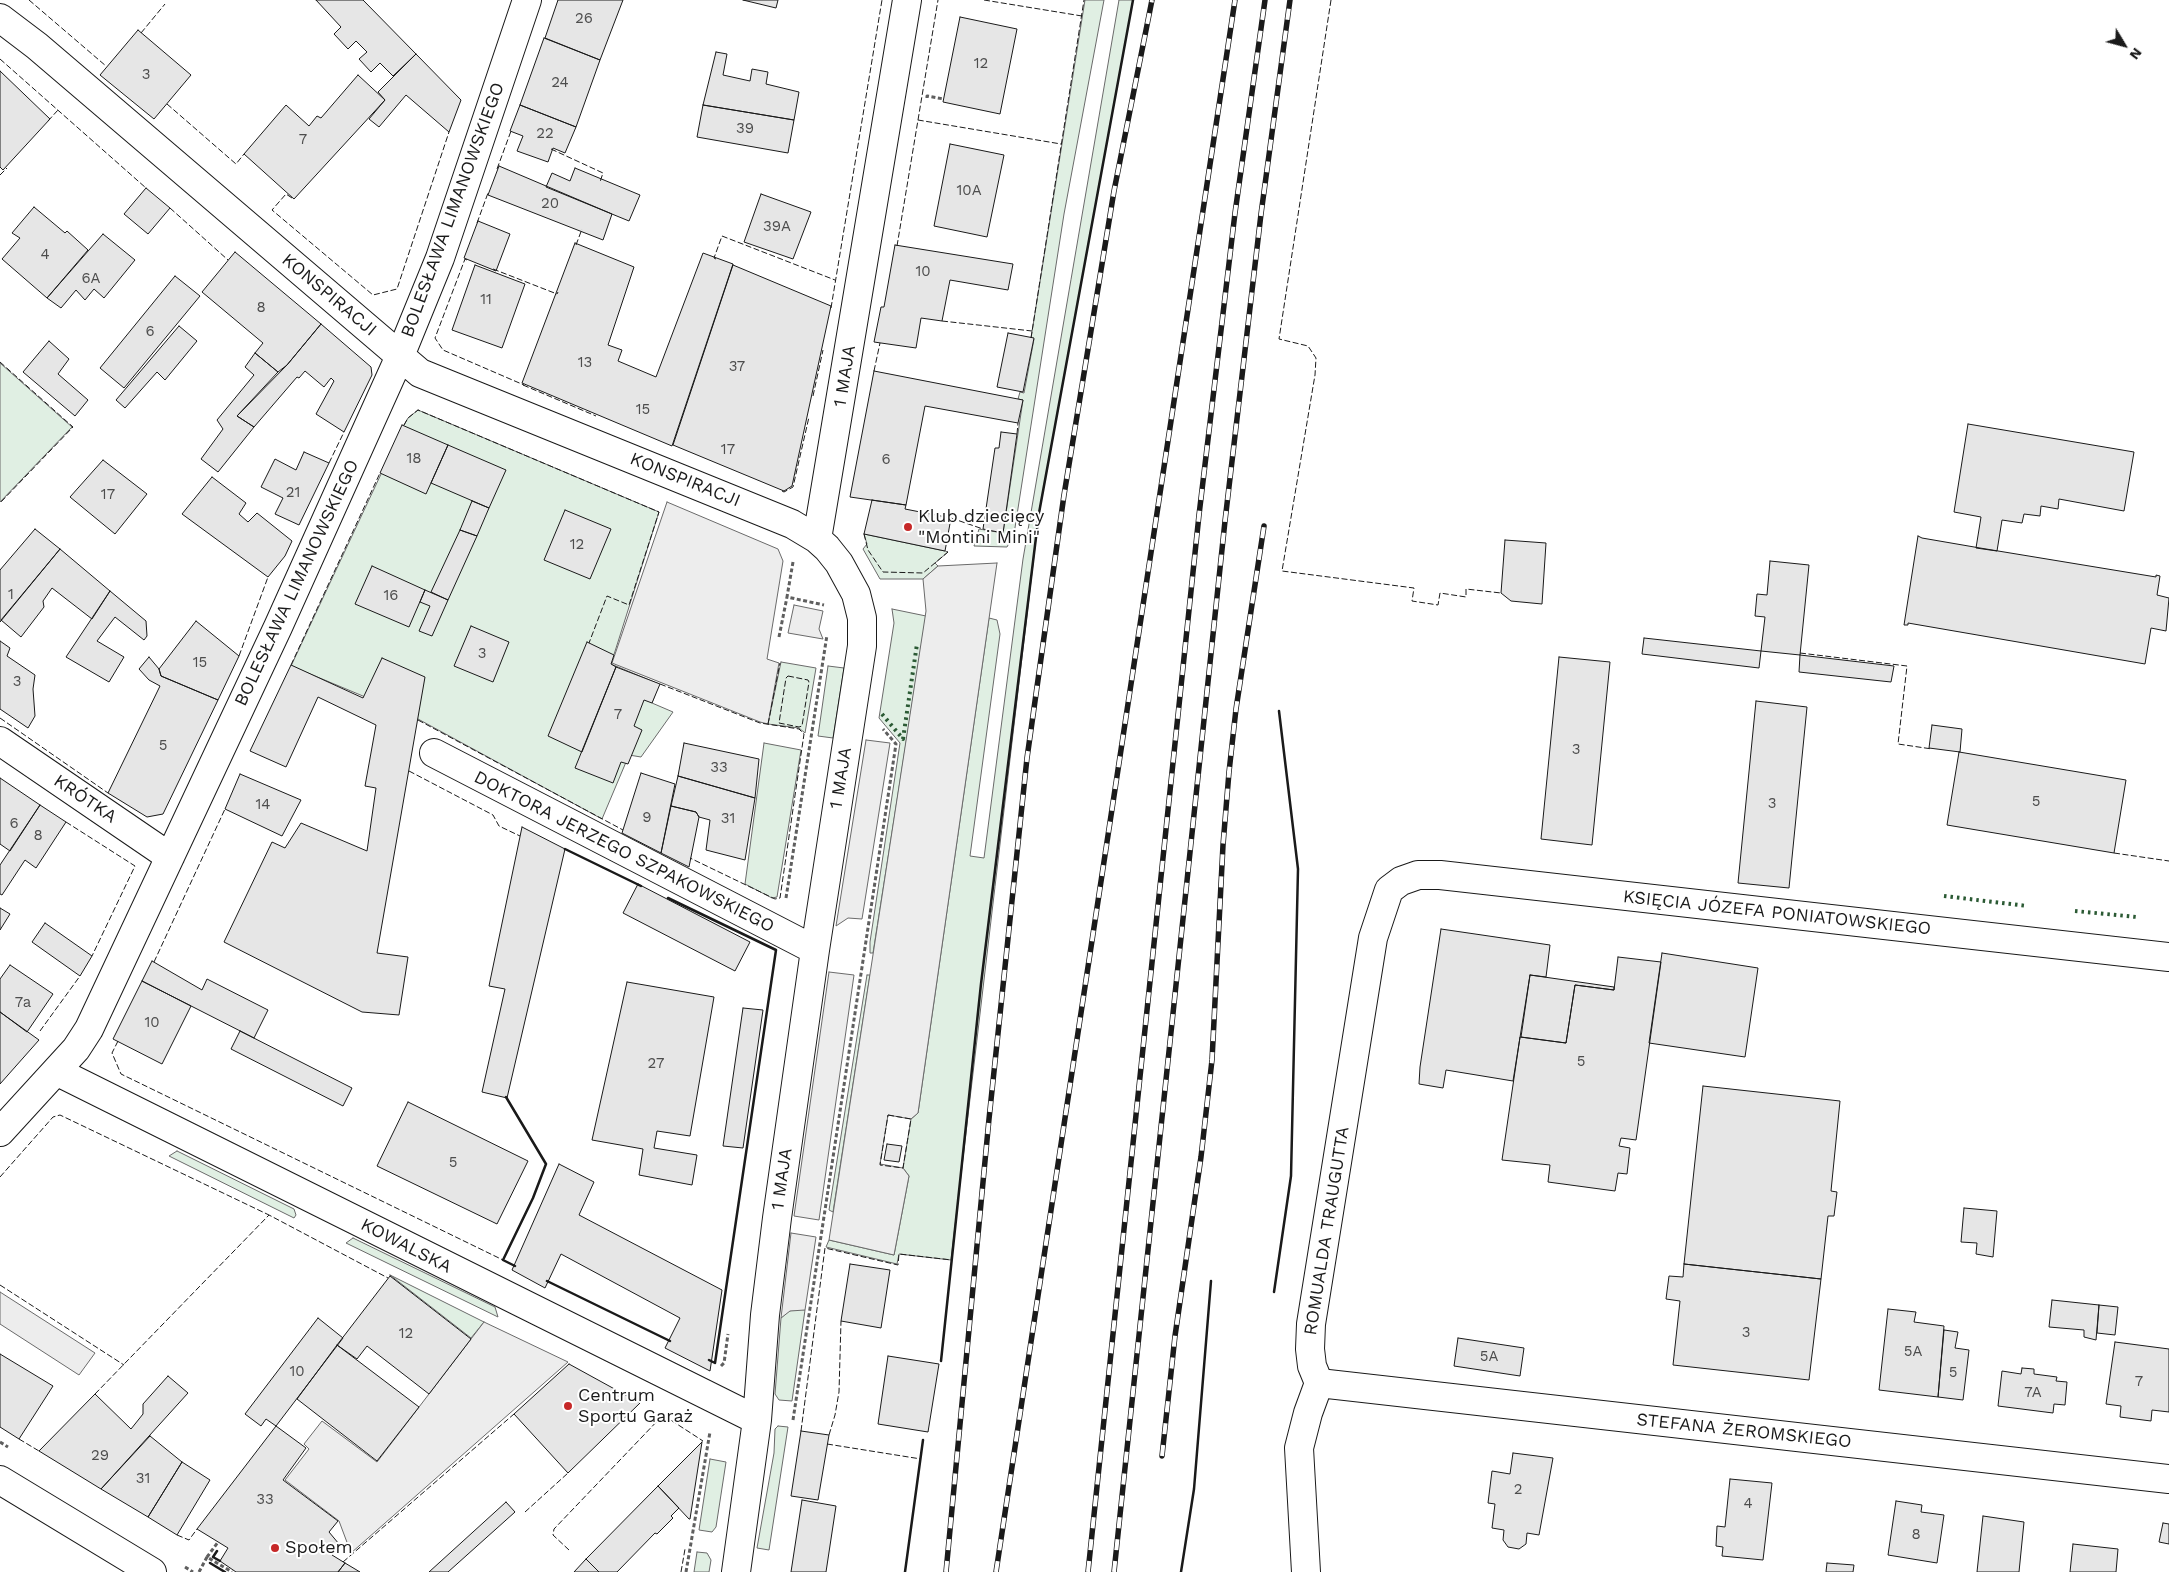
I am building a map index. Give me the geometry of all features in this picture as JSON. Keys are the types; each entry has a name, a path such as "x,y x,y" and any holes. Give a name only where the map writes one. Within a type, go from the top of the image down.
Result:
{"street":[{"name":"BOLESŁAWA LIMANOWSKIEGO","path":"0,1132 76,1049 89,1029 278,627 400,356 440,258 527,0"},
{"name":"1 MAJA","path":"736,1572 757,1420 765,1315 777,1218 815,950 862,646 862,618 856,594 840,563 817,539 907,0"},
{"name":"KONSPIRACJI","path":"0,18 37,46 420,373 769,514 792,524 817,539"},
{"name":"KRÓTKA","path":"0,741 170,857"},
{"name":"DOKTORA JERZEGO SZPAKOWSKIEGO","path":"434,753 815,950"},
{"name":"KSIĘCIA JÓZEFA PONIATOWSKIEGO","path":"1388,890 1401,881 1418,875 1440,875 2169,957"},
{"name":"ROMUALDA TRAUGUTTA","path":"1319,1383 1312,1366 1310,1349 1311,1324 1373,938 1388,890"},
{"name":"KOWALSKA","path":"56,1071 757,1420"},
{"name":"STEFANA ŻEROMSKIEGO","path":"1319,1383 2169,1480"},
{"path":"1306,1572 1299,1448 1308,1413 1319,1383"},
{"path":"0,1480 152,1572"}],"path":[{"path":"926,101 927,96 944,99"},
{"path":"779,637 793,560"},
{"path":"787,597 828,606 826,598"},
{"path":"785,900 827,632"},
{"path":"792,1424 896,744 880,725"},
{"path":"717,1371 724,1364 729,1325"},
{"path":"686,1572 710,1433"},
{"path":"199,1572 218,1542"},
{"path":"207,1558 232,1572"}],"green space":[{"path":"1085,0 1104,0 1064,214 1014,534 1007,547 974,546 979,529 1003,533 1023,400 1018,399 1020,392 1024,393 1034,339 1031,338"},
{"path":"1119,0 1133,0 1039,513 951,1260 899,1254 897,1264 826,1247 829,1240 894,1255 909,1176 903,1168 911,1119 918,1113 989,618 997,620 1000,634 970,856 984,858 1023,559"},
{"path":"0,363 72,427 0,502"},
{"path":"418,410 659,512 611,664 659,684 652,703 673,712 641,757 629,755 602,819 418,719 291,666 404,425 408,418"},
{"path":"864,534 948,552 935,563 938,566 923,579 880,579 863,549 867,544"},
{"path":"892,609 926,616 873,953 870,953 870,942 900,743 879,718 894,623"},
{"path":"781,662 816,668 805,733 799,728 768,724"},
{"path":"828,666 844,668 833,738 818,736"},
{"path":"764,743 801,750 777,897 772,898 745,884"},
{"path":"867,975 870,975 833,1212 829,1210"},
{"path":"177,1151 294,1209 296,1215 294,1218 169,1156"},
{"path":"353,1238 495,1307 498,1317 346,1243"},
{"path":"390,1275 484,1322 471,1338"},
{"path":"805,1310 792,1401 779,1400 775,1394 781,1318 789,1311"},
{"path":"778,1426 788,1427 769,1550 757,1548 774,1453 775,1429"},
{"path":"710,1459 726,1462 716,1527 712,1532 699,1530"},
{"path":"697,1552 707,1553 711,1560 709,1572 694,1572"}],"shaded area":[{"path":"667,502 778,549 783,561 767,659 779,663 768,724 612,663"},
{"path":"997,563 918,1113 911,1119 888,1115 880,1164 903,1168 909,1176 894,1255 829,1240 926,611 923,579 938,566"},
{"path":"794,605 823,611 819,629 823,639 788,633"},
{"path":"866,740 890,743 862,919 848,918 836,926"},
{"path":"829,972 854,975 819,1220 794,1216"},
{"path":"791,1233 816,1237 805,1310 790,1311 781,1318"},
{"path":"0,1292 95,1353 79,1375 0,1324"},
{"path":"484,1322 568,1362 351,1553 339,1521 285,1480 309,1449 304,1444 322,1421 377,1462"}],"building":[{"path":"316,0 363,0 416,54 393,76 380,63 371,72 359,59 367,52 356,41 348,49 334,34 341,27"},
{"path":"558,0 623,0 600,60 545,38"},
{"path":"743,0 778,0 776,8"},
{"path":"960,17 1017,29 1000,114 943,102"},
{"path":"138,30 191,75 154,119 100,75"},
{"path":"544,38 600,60 576,127 520,105"},
{"path":"716,52 727,54 723,75 750,81 752,69 768,72 766,84 799,92 794,120 703,105"},
{"path":"416,54 461,100 449,132 406,95 379,127 369,119 385,100 378,92"},
{"path":"0,71 50,119 3,170 0,167"},
{"path":"358,75 385,100 294,199 244,154 286,105 309,126 317,116 321,118"},
{"path":"520,105 576,127 565,153 553,148 548,162 517,151 523,136 510,131"},
{"path":"703,105 794,120 788,153 697,137"},
{"path":"950,144 1004,155 987,237 934,226"},
{"path":"499,166 612,214 603,240 488,195"},
{"path":"575,168 640,195 629,221 546,187 552,173 570,181"},
{"path":"146,188 170,208 148,234 124,214"},
{"path":"761,194 811,212 793,259 744,242"},
{"path":"34,207 65,233 67,231 88,250 47,298 2,259 20,238 12,233"},
{"path":"478,221 510,234 496,271 464,258"},
{"path":"103,234 135,260 104,298 94,289 85,300 76,290 61,308 47,298"},
{"path":"575,243 634,267 608,345 622,350 618,361 656,377 703,253 733,264 672,446 522,383"},
{"path":"895,245 1013,264 1008,290 950,280 942,321 921,318 916,348 874,342 881,307 884,307"},
{"path":"235,252 321,324 287,365 278,372 255,353 263,343 202,292"},
{"path":"475,265 525,284 502,348 452,330"},
{"path":"733,265 831,306 792,486 784,491 673,445"},
{"path":"175,276 200,296 124,388 100,368"},
{"path":"321,324 371,367 372,375 344,432 316,414 334,381 331,378 324,387 305,371 299,378 297,377 254,427 237,416 287,365"},
{"path":"179,326 197,341 165,380 157,372 125,408 116,400"},
{"path":"1008,333 1034,338 1023,392 997,387"},
{"path":"49,341 69,359 58,374 88,400 75,416 23,372"},
{"path":"255,353 278,372 237,416 254,427 218,472 201,459 223,429 217,420 254,375 245,367"},
{"path":"874,371 1023,400 1018,423 925,406 906,505 850,497"},
{"path":"1968,424 2134,452 2124,511 2059,499 2058,509 2041,506 2040,516 2024,514 2022,523 2002,520 1997,551 1976,548 1981,517 1954,512"},
{"path":"402,425 448,445 426,494 380,473"},
{"path":"1001,432 1017,434 1003,533 983,529 995,448 999,448"},
{"path":"448,445 506,470 489,508 431,483"},
{"path":"304,452 329,463 299,525 275,514 283,498 261,487 275,459 296,470"},
{"path":"103,460 147,494 115,534 70,497"},
{"path":"212,477 246,503 239,514 248,522 257,513 292,541 285,556 268,577 182,514"},
{"name":"Klub dziecięcy \"Montini Mini\"","path":"872,500 906,505 905,509 951,518 945,551 864,534"},
{"path":"472,501 489,508 477,536 460,530"},
{"path":"565,510 611,529 590,579 544,560"},
{"path":"35,529 60,549 0,622 0,570"},
{"path":"460,530 477,536 448,600 431,592"},
{"path":"1918,536 1980,548 2156,577 2156,575 2160,576 2157,595 2169,598 2166,631 2151,628 2145,664 1908,623 1908,625 1904,625"},
{"path":"1505,540 1546,543 1542,604 1511,601 1501,593"},
{"path":"60,549 110,591 92,619 52,588 43,601 44,607 21,637 1,620"},
{"path":"1770,561 1809,565 1800,655 1761,651 1765,617 1755,616 1757,594 1767,595"},
{"path":"372,566 425,590 409,627 355,604"},
{"path":"425,590 448,600 432,636 419,631 430,606 420,602"},
{"path":"110,591 146,621 147,636 144,640 115,617 97,641 124,657 109,682 66,657"},
{"path":"196,621 239,656 218,700 161,676 159,669"},
{"path":"471,626 509,642 493,682 454,666"},
{"path":"1644,638 1761,651 1759,668 1642,654"},
{"path":"0,641 10,648 7,656 35,675 33,689 35,716 28,728 0,709"},
{"path":"587,642 614,655 611,664 616,667 582,752 548,736"},
{"path":"1800,655 1894,666 1891,682 1799,672"},
{"path":"149,657 159,669 161,676 218,700 163,814 147,817 108,793 160,686 149,680 139,669"},
{"path":"1559,657 1610,662 1592,845 1541,839"},
{"path":"382,658 425,677 377,953 408,957 399,1015 362,1012 224,942 272,842 285,848 301,823 367,851 376,788 365,786 376,725 318,697 286,767 250,751 291,665 363,698"},
{"path":"616,667 660,684 652,703 644,700 634,726 642,730 628,764 621,762 613,783 575,768"},
{"path":"1756,701 1807,707 1789,888 1738,883"},
{"path":"1932,725 1962,729 1960,752 1929,748"},
{"path":"684,743 759,759 755,798 678,776"},
{"path":"1959,752 2126,780 2114,853 1947,825"},
{"path":"641,773 675,784 661,853 622,833"},
{"path":"240,774 301,800 282,836 225,809"},
{"path":"678,776 755,798 745,860 706,850 710,820 699,817 696,812 671,806"},
{"path":"0,778 40,805 10,851 0,844"},
{"path":"40,805 66,822 36,868 25,860 2,895 0,894 0,865"},
{"path":"671,806 696,812 699,817 689,867 661,853"},
{"path":"522,827 565,849 507,1098 482,1092 505,989 489,986"},
{"path":"638,884 750,942 735,971 623,913"},
{"path":"0,908 10,914 0,930"},
{"path":"45,923 92,956 80,976 32,942"},
{"path":"1441,929 1550,945 1546,977 1530,975 1513,1081 1446,1070 1443,1088 1419,1084"},
{"path":"1662,953 1758,968 1745,1057 1649,1043"},
{"path":"1618,957 1661,962 1636,1140 1621,1138 1619,1146 1630,1148 1627,1174 1618,1173 1615,1191 1548,1182 1550,1165 1502,1160 1520,1037 1566,1043 1575,985 1614,990"},
{"path":"152,961 202,990 207,979 268,1010 254,1038 142,981"},
{"path":"10,965 53,994 27,1032 0,1012 0,979"},
{"path":"1530,975 1614,987 1614,990 1575,985 1566,1043 1521,1037"},
{"path":"142,981 191,1006 162,1064 113,1039"},
{"path":"627,982 714,997 690,1136 657,1131 654,1148 697,1155 692,1185 639,1175 643,1149 592,1140"},
{"path":"743,1008 763,1010 743,1148 723,1146"},
{"path":"0,1012 39,1040 0,1084"},
{"path":"240,1031 352,1088 343,1106 231,1049"},
{"path":"1703,1086 1840,1101 1831,1191 1837,1192 1834,1216 1828,1216 1821,1279 1684,1264"},
{"path":"408,1102 528,1161 497,1224 377,1166"},
{"path":"887,1144 902,1146 899,1162 884,1160"},
{"path":"559,1164 594,1182 579,1215 722,1290 710,1371 665,1348 680,1318 561,1254 545,1288 512,1270"},
{"path":"1964,1208 1997,1211 1993,1257 1976,1254 1977,1243 1961,1242"},
{"path":"850,1264 890,1270 881,1328 841,1321"},
{"path":"1684,1264 1821,1279 1809,1380 1673,1365 1680,1301 1666,1299 1669,1276 1683,1277"},
{"path":"390,1276 471,1339 429,1394 367,1346 357,1359 337,1345"},
{"path":"2052,1300 2099,1305 2096,1340 2084,1337 2084,1330 2049,1327"},
{"path":"2099,1305 2118,1307 2115,1335 2097,1333"},
{"path":"1888,1309 1916,1312 1914,1322 1944,1326 1938,1397 1879,1390"},
{"path":"318,1318 343,1338 276,1426 266,1419 261,1426 245,1414"},
{"path":"1944,1330 1958,1332 1955,1348 1969,1350 1963,1400 1938,1397"},
{"path":"1458,1338 1524,1348 1520,1376 1454,1366"},
{"path":"2115,1342 2169,1349 2169,1412 2152,1410 2151,1421 2120,1417 2121,1406 2106,1404"},
{"path":"337,1345 419,1407 377,1461 297,1399"},
{"path":"0,1354 53,1386 19,1439 0,1427"},
{"path":"888,1356 939,1364 928,1432 878,1424"},
{"path":"569,1364 640,1403 568,1473 514,1414"},
{"path":"2022,1368 2034,1369 2034,1374 2057,1377 2056,1381 2067,1382 2065,1405 2054,1404 2053,1413 1998,1406 2002,1371 2021,1374"},
{"path":"168,1376 188,1393 101,1489 39,1451 95,1394 131,1429 143,1414 143,1404"},
{"path":"276,1426 306,1448 283,1480 338,1521 329,1532 339,1544 332,1555 345,1563 338,1572 236,1572 220,1561 228,1548 197,1529"},
{"path":"801,1431 829,1435 818,1500 791,1496"},
{"path":"150,1436 182,1462 148,1517 101,1489"},
{"path":"702,1442 690,1519 689,1519 658,1486"},
{"path":"1513,1453 1553,1458 1539,1535 1527,1533 1526,1544 1519,1549 1508,1547 1503,1540 1504,1530 1492,1528 1495,1504 1488,1503 1492,1471 1510,1474"},
{"path":"182,1462 210,1480 177,1535 148,1517"},
{"path":"1730,1479 1772,1483 1763,1560 1722,1556 1723,1547 1716,1546 1717,1526 1725,1527"},
{"path":"658,1486 679,1508 671,1516 673,1518 657,1534 655,1533 617,1572 599,1572 586,1559"},
{"path":"802,1500 836,1506 826,1572 791,1572"},
{"path":"1896,1501 1922,1505 1921,1512 1944,1515 1937,1563 1888,1555"},
{"path":"506,1502 515,1512 448,1572 429,1572"},
{"path":"1983,1516 2024,1522 2019,1572 1977,1572"},
{"path":"2163,1523 2169,1524 2169,1544 2159,1542"},
{"path":"2073,1544 2118,1549 2116,1572 2070,1572"},
{"path":"586,1559 599,1572 574,1572"},
{"path":"345,1563 360,1572 338,1572"},
{"path":"1827,1563 1854,1565 1853,1572 1826,1572"}],"railway":[{"path":"946,1572 989,1119 1027,758 1064,495 1114,191 1152,0"},
{"path":"996,1572 1235,0"},
{"path":"1088,1572 1199,515 1235,213 1265,0"},
{"path":"1114,1572 1225,521 1261,214 1290,0"},
{"path":"1162,1456 1175,1336 1201,1157 1212,1060 1223,845 1229,772 1236,709 1264,526"}],"hedge":[{"path":"882,714 903,739 917,644"},
{"path":"1944,896 2027,906"},
{"path":"2075,911 2137,917"}],"fence":[{"path":"29,0 106,66"},
{"path":"831,308 882,0"},
{"path":"918,120 938,0"},
{"path":"984,0 1082,16"},
{"path":"1031,338 1084,0"},
{"path":"1331,0 1279,339 1308,346 1316,358 1315,375 1282,571 1414,588 1412,601 1438,605 1440,593 1466,597 1466,589 1501,593"},
{"path":"141,33 165,4"},
{"path":"0,59 146,188"},
{"path":"167,104 236,164 244,154"},
{"path":"48,121 58,110"},
{"path":"897,246 918,120 1061,144"},
{"path":"497,169 511,131 509,131"},
{"path":"292,198 286,194 272,210 373,295 397,289 449,132"},
{"path":"551,149 603,173 600,182"},
{"path":"0,175 7,168"},
{"path":"477,223 488,193"},
{"path":"170,208 228,260"},
{"path":"576,245 582,229"},
{"path":"716,259 714,258 722,236 835,280"},
{"path":"467,260 465,259 435,338 443,350 524,385"},
{"path":"493,269 557,294 558,292"},
{"path":"942,321 1032,331"},
{"path":"874,371 880,343"},
{"path":"813,396 823,350"},
{"path":"0,362 73,427 0,503"},
{"path":"523,385 596,416"},
{"path":"404,425 408,418 418,410 659,512 629,605 607,596 589,643"},
{"path":"782,491 784,492 793,487 809,417"},
{"path":"1017,434 1018,423"},
{"path":"329,463 344,432"},
{"path":"291,665 380,473"},
{"path":"951,518 983,529"},
{"path":"864,534 868,550 883,572 923,573 948,552 945,551"},
{"path":"239,656 268,577"},
{"path":"1800,653 1907,666 1898,744 1932,749"},
{"path":"768,724 780,663"},
{"path":"788,676 808,680 809,682 802,726 799,727 779,723 786,678 788,676"},
{"path":"660,684 760,723 799,729 804,734 780,898 775,899 690,858"},
{"path":"0,718 108,793"},
{"path":"418,720 623,830"},
{"path":"409,771 493,815 499,826 520,836"},
{"path":"154,962 225,809"},
{"path":"66,822 135,866 92,956"},
{"path":"2114,853 2169,861"},
{"path":"40,1031 80,976"},
{"path":"118,1041 112,1053 121,1074 503,1260"},
{"path":"0,1177 53,1117 60,1115 269,1215"},
{"path":"888,1115 911,1119 903,1168 880,1165 888,1115"},
{"path":"95,1394 269,1215 388,1278"},
{"path":"801,1431 825,1248 898,1265 899,1254 952,1260"},
{"path":"0,1285 124,1365"},
{"path":"829,1435 839,1392 841,1321"},
{"path":"343,1562 514,1414"},
{"path":"569,1550 553,1535 554,1529 663,1415 703,1441"},
{"path":"19,1439 39,1451"},
{"path":"827,1444 921,1459"},
{"path":"525,1512 568,1473"},
{"path":"177,1535 189,1540 197,1529"},
{"path":"681,1572 685,1549"}],"wall":[{"path":"941,1361 981,984 1039,513 1133,0"},
{"path":"1274,1292 1291,1176 1298,869 1279,711"},
{"path":"565,849 641,886"},
{"path":"668,898 776,950 715,1363 709,1360"},
{"path":"506,1097 546,1164 533,1198 503,1260 515,1266"},
{"path":"547,1281 670,1341"},
{"path":"1181,1572 1194,1489 1211,1281"},
{"path":"905,1572 923,1440"},
{"path":"217,1551 213,1557 220,1561"},
{"path":"210,1563 225,1572"}],"place":[{"name":"Klub dziecięcy \"Montini Mini\"","path":"908,527"},
{"name":"Centrum Sportu Garaż","path":"568,1406"},
{"name":"Społem","path":"275,1548"}]}
